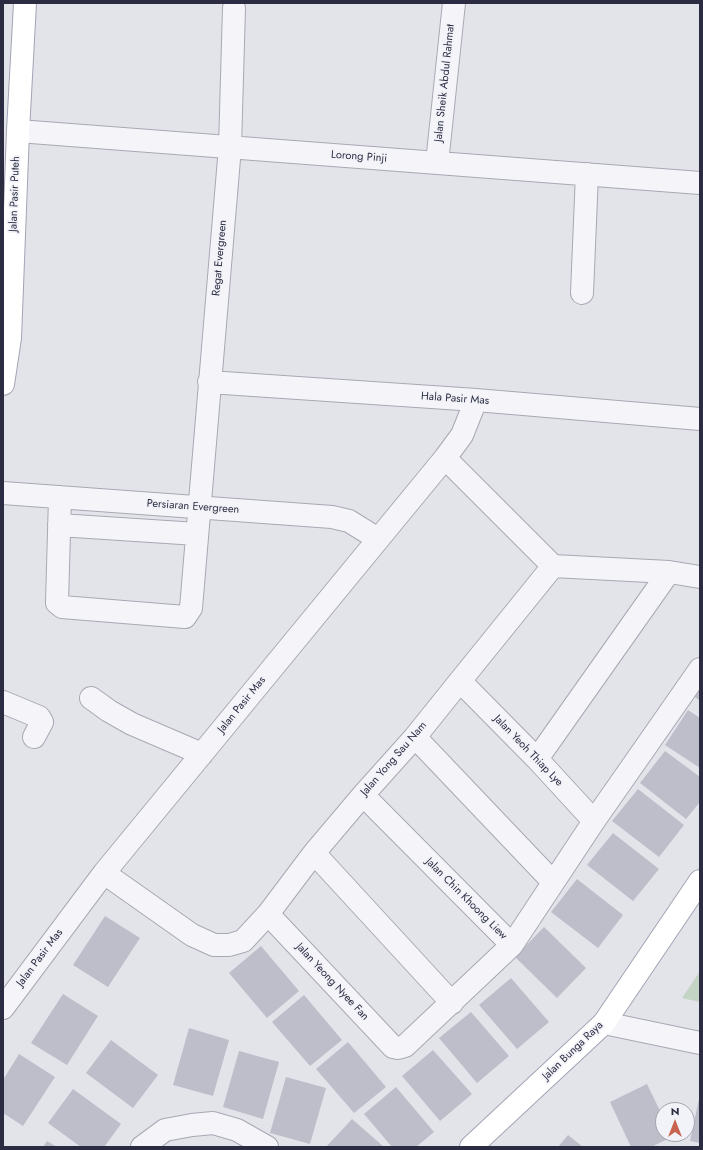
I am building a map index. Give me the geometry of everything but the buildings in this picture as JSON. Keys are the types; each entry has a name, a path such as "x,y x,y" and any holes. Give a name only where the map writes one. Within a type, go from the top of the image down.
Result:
{"main road":[{"name":"Jalan Pasir Puteh","path":"3,384 10,338 18,131 25,3"},
{"name":"Jalan Bunga Raya","path":"470,1147 604,1023 700,881"}],"street":[{"name":"Jalan Sheik Abdul Rahmat","path":"437,163 454,3"},
{"name":"Regat Evergreen","path":"59,526 57,603 62,607 185,617 191,608 230,147 234,8"},
{"name":"Lorong Pinji","path":"18,131 700,183"},
{"path":"582,293 587,174"},
{"name":"Hala Pasir Mas","path":"209,382 476,400 700,419"},
{"name":"Jalan Pasir Mas","path":"3,1008 104,872 445,458 462,435 476,400"},
{"path":"445,458 553,566 669,572 700,577"},
{"name":"Persiaran Evergreen","path":"3,494 332,517 349,521 378,539"},
{"path":"60,498 59,526 197,534"},
{"name":"Jalan Yong Sau Nam","path":"104,872 192,936 214,945 229,945 243,941 268,914 314,853 460,682 553,566"},
{"path":"537,759 669,572"},
{"path":"512,945 594,820 700,669"},
{"name":"Jalan Yeoh Thiap Lye","path":"460,682 537,759 594,820"},
{"path":"91,698 109,711 132,724 202,754"},
{"path":"3,702 39,717 42,722 34,737"},
{"path":"415,736 554,882"},
{"name":"Jalan Chin Khoong Liew","path":"363,795 512,945 405,1046 398,1048"},
{"path":"314,853 452,1003"},
{"name":"Jalan Yeong Nyee Fan","path":"268,914 393,1046 398,1048"},
{"path":"604,1023 700,1043"},
{"path":"142,1147 165,1130 213,1123 237,1130 267,1147"}],"green space":[{"path":"700,971 700,1002 682,998"}]}
